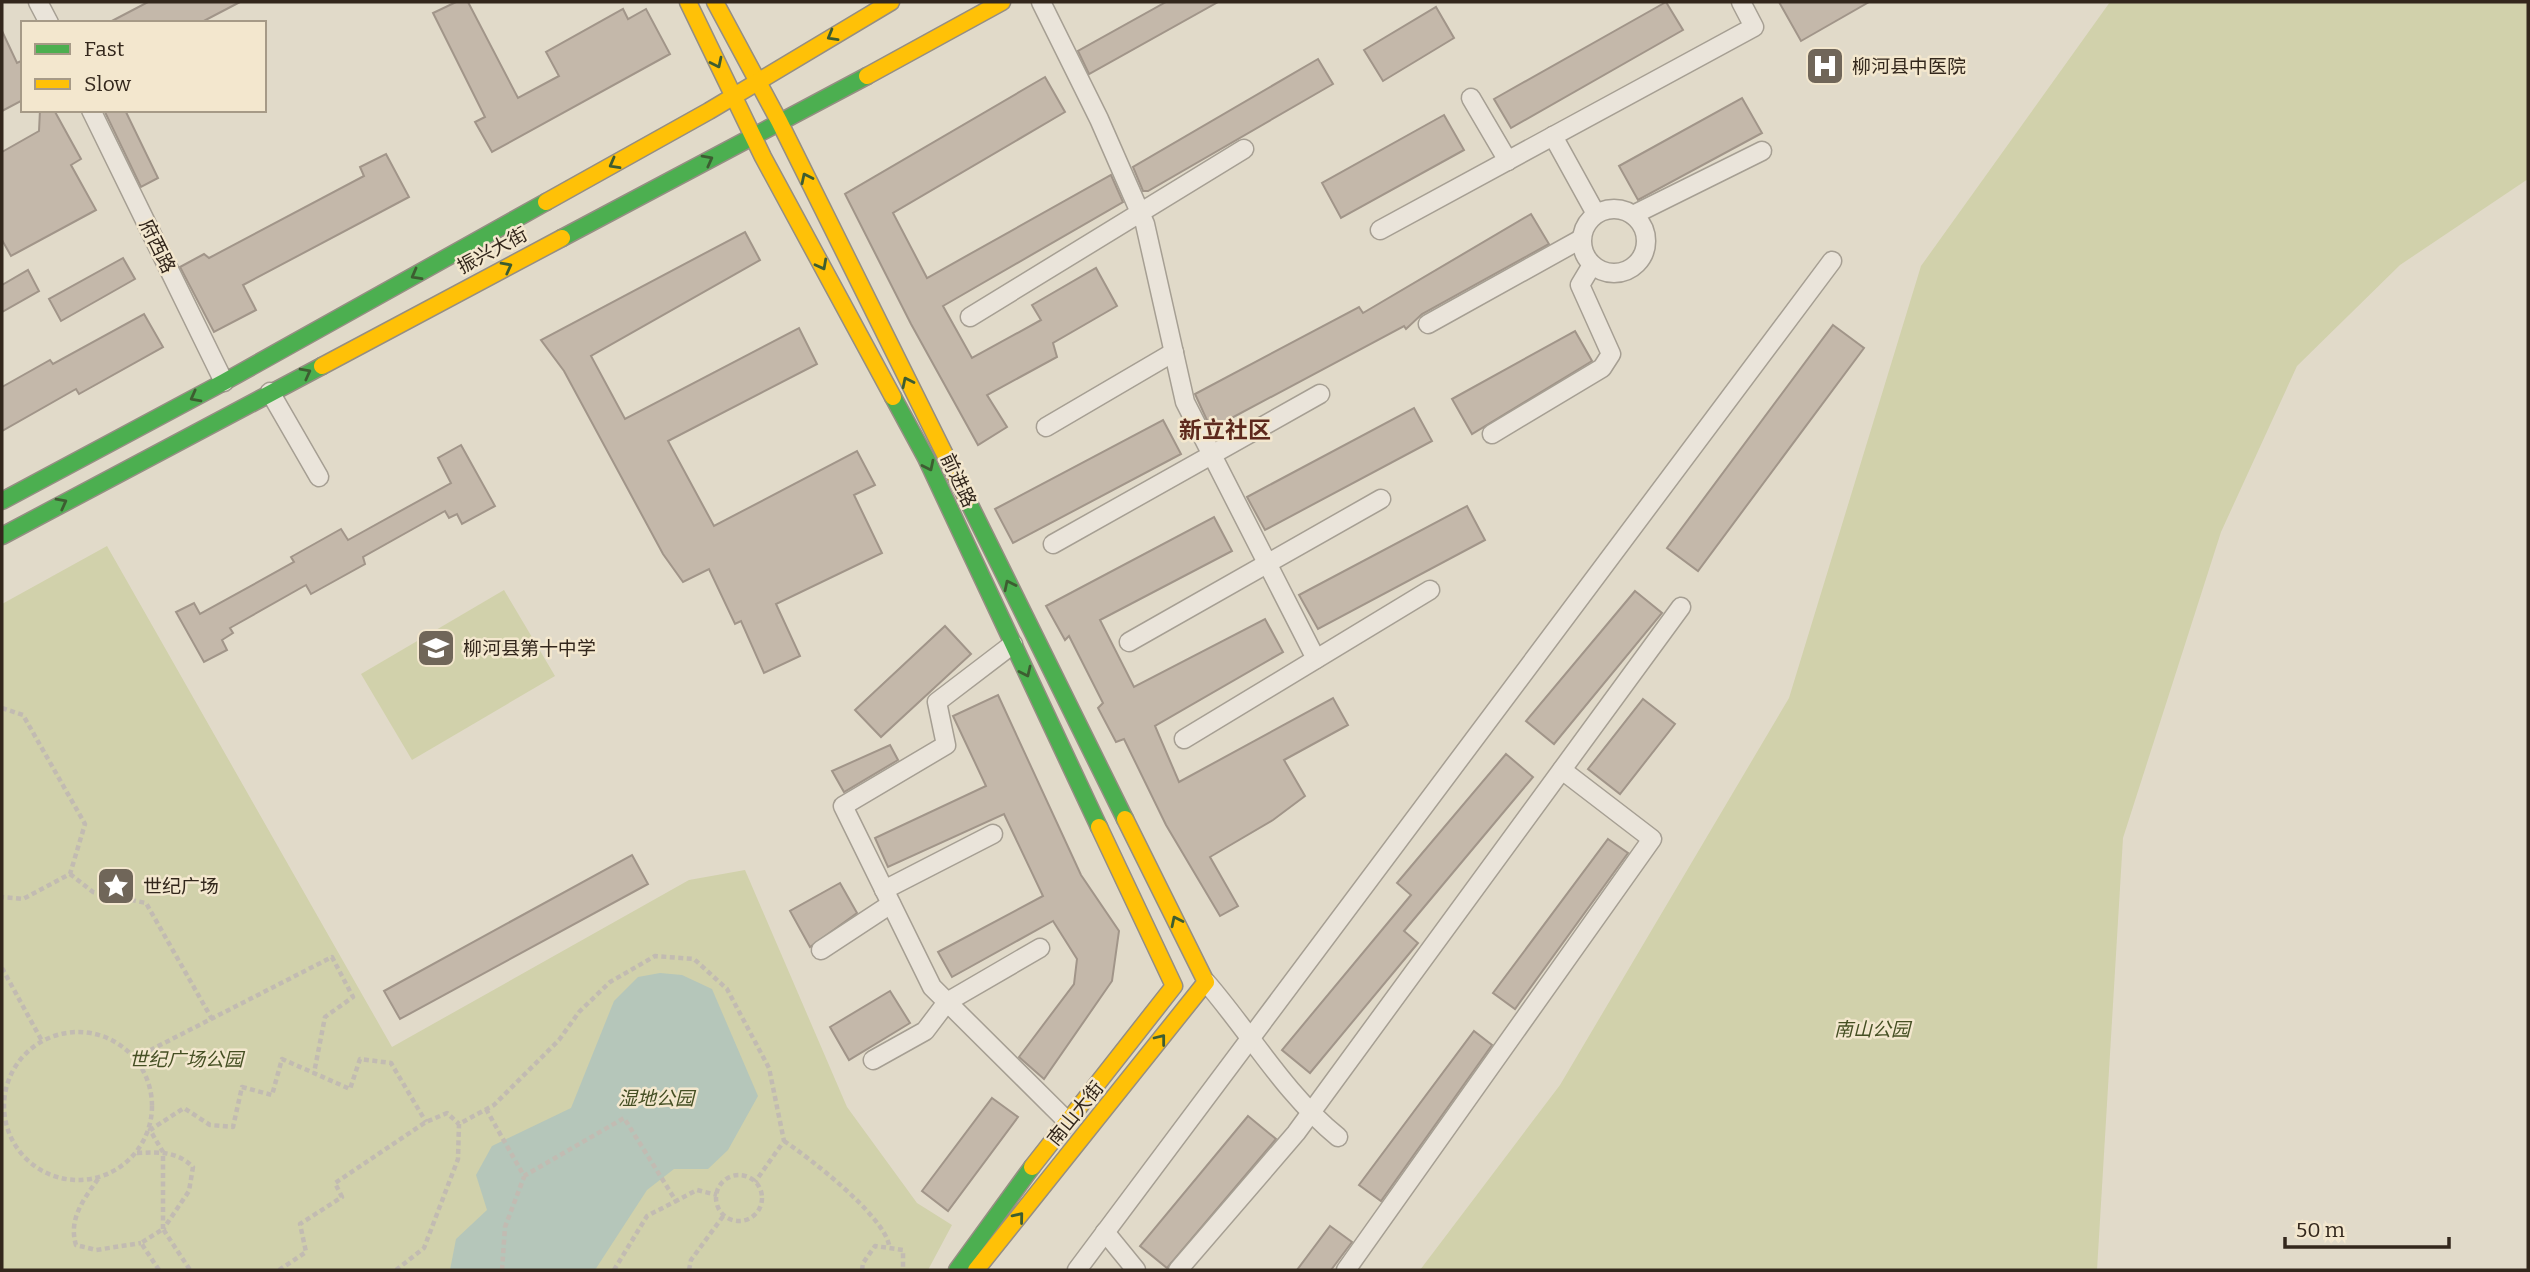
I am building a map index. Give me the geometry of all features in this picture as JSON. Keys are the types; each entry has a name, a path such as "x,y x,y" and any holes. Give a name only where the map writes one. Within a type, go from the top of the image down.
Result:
{"street":[{"path":"38,2 48,21"},
{"name":"前进路","path":"688,2 753,138 926,458 1174,986"},
{"name":"前进路","path":"715,2 779,121 1206,982"},
{"name":"振兴大街","path":"2,501 224,382 734,95 891,2"},
{"name":"振兴大街","path":"2,536 753,138 779,121 802,112 1002,2"},
{"path":"1041,2 1100,119 1140,213 1185,402 1316,659"},
{"path":"1380,230 1754,27 1741,2"},
{"path":"1471,98 1508,161"},
{"name":"府西路","path":"93,112 224,382"},
{"path":"1553,136 1596,214"},
{"path":"970,317 1244,149"},
{"path":"1633,215 1762,151"},
{"path":"1621,209 1633,215 1646,237 1644,255 1639,262 1616,274 1592,265 1582,249 1583,229 1596,214 1621,209"},
{"path":"1428,324 1581,239"},
{"path":"1077,1270 1832,261"},
{"path":"1492,434 1602,368 1611,354 1580,285 1592,265"},
{"path":"1046,427 1174,352"},
{"path":"270,392 319,477"},
{"path":"1053,544 1320,394"},
{"path":"1129,642 1381,499"},
{"path":"1184,739 1430,590"},
{"path":"1178,1270 1310,1114 1681,607"},
{"path":"1013,644 937,702 946,745 843,806 932,987 1066,1120"},
{"path":"1346,1270 1652,839 1562,770"},
{"path":"821,950 888,897 993,834"},
{"path":"873,1060 925,1031 947,1002 1040,948"},
{"path":"1206,982 1249,1040 1310,1114 1338,1137"},
{"name":"南山大街","path":"976,1270 1206,982"},
{"name":"南山大街","path":"957,1270 1066,1120 1174,986"},
{"path":"1105,1232 1136,1270"}],"path":[{"path":"2,708 23,715 85,824 70,874 23,899 2,897"},
{"path":"70,874 93,892 146,903 212,1019"},
{"path":"459,1124 486,1109 559,1040 579,1012 610,982 655,956 694,959 727,989 757,1043 769,1068 784,1141 813,1160 864,1208 888,1236 890,1245"},
{"path":"135,1058 332,957 353,997 325,1017 314,1073"},
{"path":"2,968 42,1041"},
{"path":"66,1032 92,1032 116,1041 135,1058 149,1080 153,1105 150,1130 137,1153 120,1168 99,1178 76,1181 54,1177 33,1166 4,1130 4,1104 9,1079 22,1057 42,1041 66,1032"},
{"path":"150,1130 184,1108 210,1125 233,1127 242,1087 272,1095 282,1059 350,1089 360,1059 391,1063 426,1122"},
{"path":"486,1109 524,1176"},
{"path":"279,1270 306,1252 300,1224 342,1197 335,1182 426,1122 447,1113 459,1124 458,1159 424,1248 396,1270"},
{"path":"502,1270 505,1227 524,1176 624,1118 676,1201"},
{"path":"150,1130 163,1152 163,1229 190,1270"},
{"path":"755,1182 784,1141"},
{"path":"99,1178 76,1215 72,1232 76,1245 96,1250 141,1243 163,1229 189,1191 193,1167 183,1157 163,1152 137,1153"},
{"path":"742,1175 755,1182 762,1196 758,1210 746,1220 738,1221 724,1215 716,1195 728,1178 742,1175"},
{"path":"614,1270 647,1216 697,1190 716,1195"},
{"path":"689,1270 691,1260 724,1215"},
{"path":"141,1243 159,1270"},
{"path":"862,1270 875,1246 890,1245 904,1250 903,1270"}],"green space":[{"name":"南山公园","path":"2110,2 2528,2 2528,179 2400,265 2297,366 2221,532 2123,838 2097,1270 1420,1270 1560,1085 1789,698 1921,266"},
{"path":"107,546 392,1047 689,880 745,870 847,1107 917,1203 952,1225 928,1270 2,1270 2,604"},
{"path":"504,590 555,676 412,760 361,674"}],"shaded area":[{"path":"660,973 682,975 712,989 758,1096 728,1150 708,1169 674,1169 647,1190 595,1270 450,1270 456,1239 487,1210 476,1175 492,1146 571,1108 614,1001 638,977"}],"building":[{"path":"148,2 240,2 204,21 112,21"},
{"path":"456,2 468,2 518,98 559,76 546,52 623,9 628,19 646,9 670,54 492,152 475,122 485,117 433,13"},
{"path":"1166,2 1218,2 1089,74 1078,51"},
{"path":"1666,2 1683,30 1511,128 1494,99"},
{"path":"1779,2 1869,2 1801,41"},
{"path":"1436,7 1454,38 1383,81 1364,50"},
{"path":"2,31 17,63 21,61 21,101 2,111"},
{"path":"1318,59 1333,84 1148,191 1143,191 1133,167"},
{"path":"1045,77 1065,112 893,213 927,278 1111,175 1123,202 943,306 972,358 1041,320 1032,305 1096,268 1117,306 1053,343 1057,357 987,395 1007,427 978,445 911,324 845,194"},
{"path":"1742,98 1762,133 1638,200 1619,166"},
{"path":"40,112 55,112 81,159 71,165 96,210 11,256 2,240 2,152 39,131"},
{"path":"105,112 126,112 158,178 141,187"},
{"path":"1444,115 1464,150 1341,218 1322,183"},
{"path":"386,154 409,197 243,285 256,310 214,332 180,267 204,254 209,258 364,176 360,167"},
{"path":"1531,214 1549,244 1422,314 1406,329 1404,326 1211,429 1195,394 1359,307 1363,313"},
{"path":"745,232 760,260 591,356 625,419 799,328 817,364 668,441 714,526 857,451 875,485 854,495 882,553 776,604 800,656 764,673 741,621 735,624 709,569 683,582 663,554 564,371 541,340"},
{"path":"123,258 135,279 61,321 49,299"},
{"path":"28,270 39,291 2,312 2,285"},
{"path":"144,314 163,347 79,394 76,389 2,431 2,387 50,360 53,364"},
{"path":"1833,325 1864,348 1698,571 1667,548"},
{"path":"1575,331 1592,361 1472,434 1452,399"},
{"path":"1414,408 1432,441 1265,530 1247,497"},
{"path":"1163,420 1181,454 1013,543 995,509"},
{"path":"461,445 495,506 462,524 457,514 449,518 445,511 363,557 365,564 311,594 306,585 230,628 233,633 222,640 227,650 204,662 176,612 194,603 200,614 294,562 291,557 341,529 348,540 451,483 438,458"},
{"path":"1467,506 1485,540 1318,629 1299,595"},
{"path":"1214,517 1232,551 1100,620 1134,687 1265,619 1283,652 1155,726 1179,782 1333,698 1348,725 1284,760 1305,796 1273,820 1210,857 1238,906 1220,916 1166,825 1124,739 1116,742 1098,708 1103,703 1069,636 1065,640 1046,606"},
{"path":"1635,591 1662,613 1554,744 1526,721"},
{"path":"945,626 971,654 881,737 855,710"},
{"path":"998,695 1081,875 1119,931 1112,981 1044,1079 1019,1057 1074,984 1077,959 1053,921 952,977 938,952 1043,896 1004,814 888,867 875,838 986,786 953,716"},
{"path":"1643,699 1675,724 1620,794 1588,769"},
{"path":"890,745 898,760 844,792 832,771"},
{"path":"1506,754 1533,777 1404,931 1418,943 1310,1073 1282,1050 1411,895 1397,883"},
{"path":"1608,839 1628,853 1515,1009 1493,993"},
{"path":"632,855 648,884 400,1019 384,991"},
{"path":"840,883 857,913 810,947 790,911"},
{"path":"890,991 910,1023 849,1060 830,1027"},
{"path":"1474,1031 1492,1045 1381,1201 1359,1185"},
{"path":"992,1098 1018,1117 948,1211 922,1191"},
{"path":"1248,1116 1276,1139 1167,1268 1140,1246"},
{"path":"1330,1226 1352,1242 1331,1270 1297,1270"}],"traffic: fast":[{"path":"562,238 867,76"},
{"path":"2,501 224,382 546,202"},
{"path":"2,536 322,366"},
{"path":"893,397 926,458 1099,827"},
{"path":"967,499 1125,819"},
{"path":"957,1270 1032,1167"}],"traffic: slow":[{"path":"688,2 763,157 893,397"},
{"path":"715,2 779,121 967,499"},
{"path":"546,202 709,111 891,2"},
{"path":"867,76 1002,2"},
{"path":"322,366 562,238"},
{"path":"976,1270 1206,982 1125,819"},
{"path":"1032,1167 1174,986 1099,827"}],"place":[{"name":"柳河县中医院","path":"1825,66"},
{"name":"柳河县第十中学","path":"436,648"},
{"name":"世纪广场","path":"116,886"}],"district":[{"name":"新立社区","path":"1225,430"}],"park label":[{"name":"世纪广场公园","path":"186,1059"},
{"name":"湿地公园","path":"656,1098"}]}
